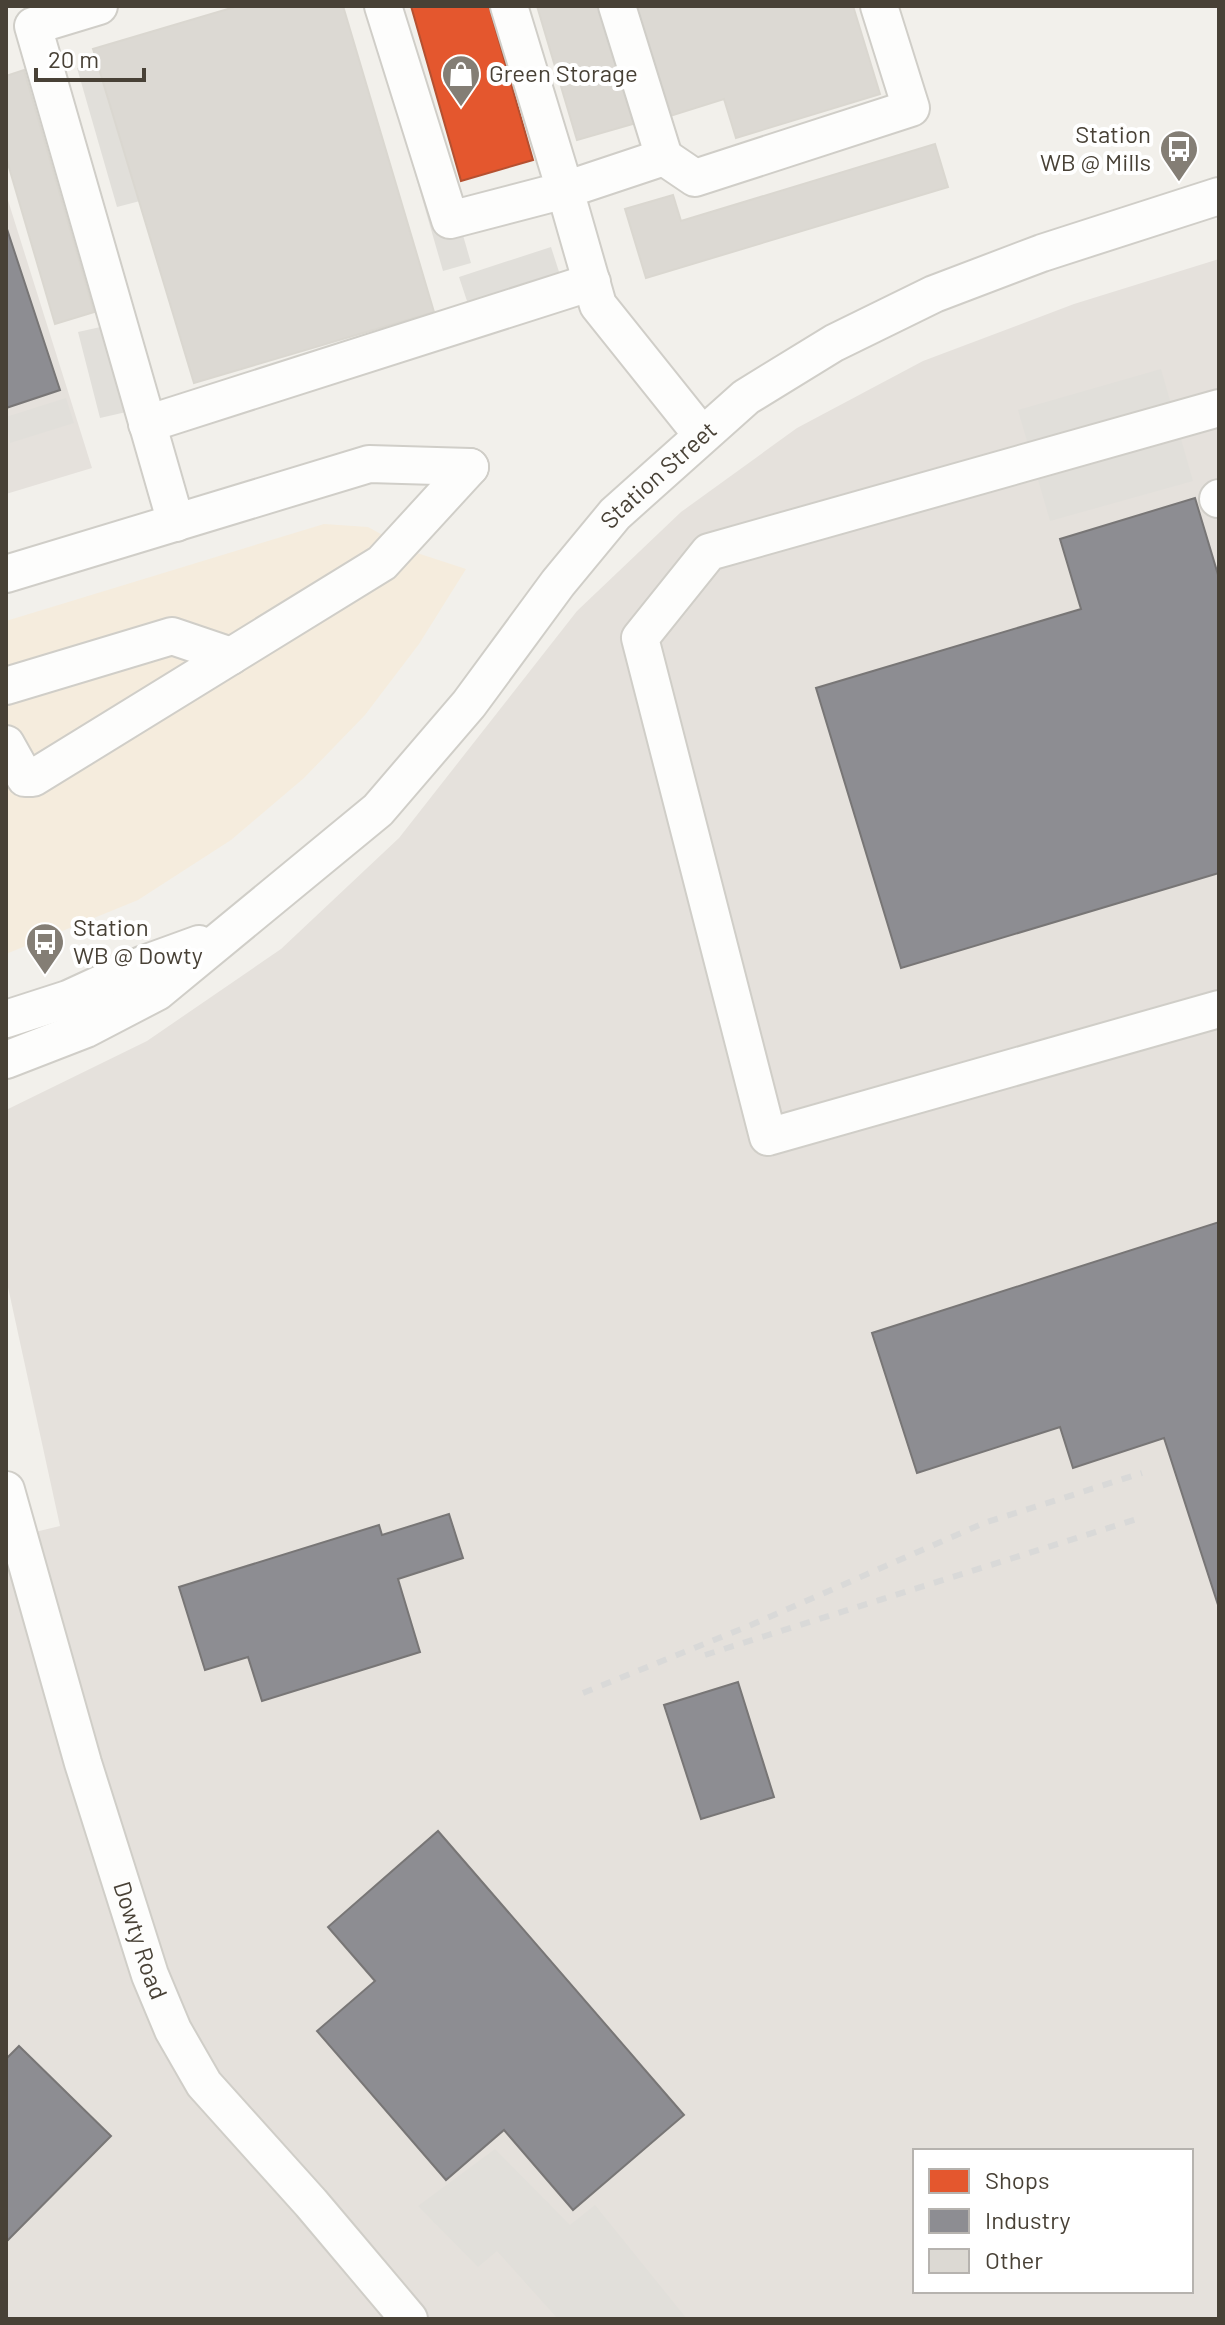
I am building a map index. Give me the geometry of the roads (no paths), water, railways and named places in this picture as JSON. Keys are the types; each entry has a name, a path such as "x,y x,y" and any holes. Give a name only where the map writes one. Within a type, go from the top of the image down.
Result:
{"street":[{"path":"99,6 33,26 176,523"},
{"path":"383,6 450,220 565,190 664,157"},
{"path":"509,6 598,305 702,435"},
{"path":"617,6 664,157 695,178 911,108 879,6"},
{"name":"Station Street","path":"6,1060 86,1029 157,992 378,810 469,704 558,583 615,514 746,397 834,343 934,294 1042,253 1219,196"},
{"path":"147,424 592,282"},
{"path":"1219,408 709,552 640,638 768,1137 1219,1009"},
{"path":"6,574 369,464 470,467 382,563 33,778 25,778 6,744"},
{"path":"6,686 172,636 231,656"},
{"name":"Station Street","path":"6,1019 68,999 144,964 227,933"},
{"name":"Dowty Road","path":"6,1490 83,1763 150,1975 173,2030 204,2084 311,2203 409,2319"}],"railway":[{"path":"583,1693 751,1625 984,1523 1142,1473"},
{"path":"705,1655 1143,1517"}],"place":[{"name":"Green Storage","path":"461,108"},
{"name":"Station WB @ Mills","path":"1179,183"},
{"name":"Station WB @ Dowty","path":"45,976"}]}
